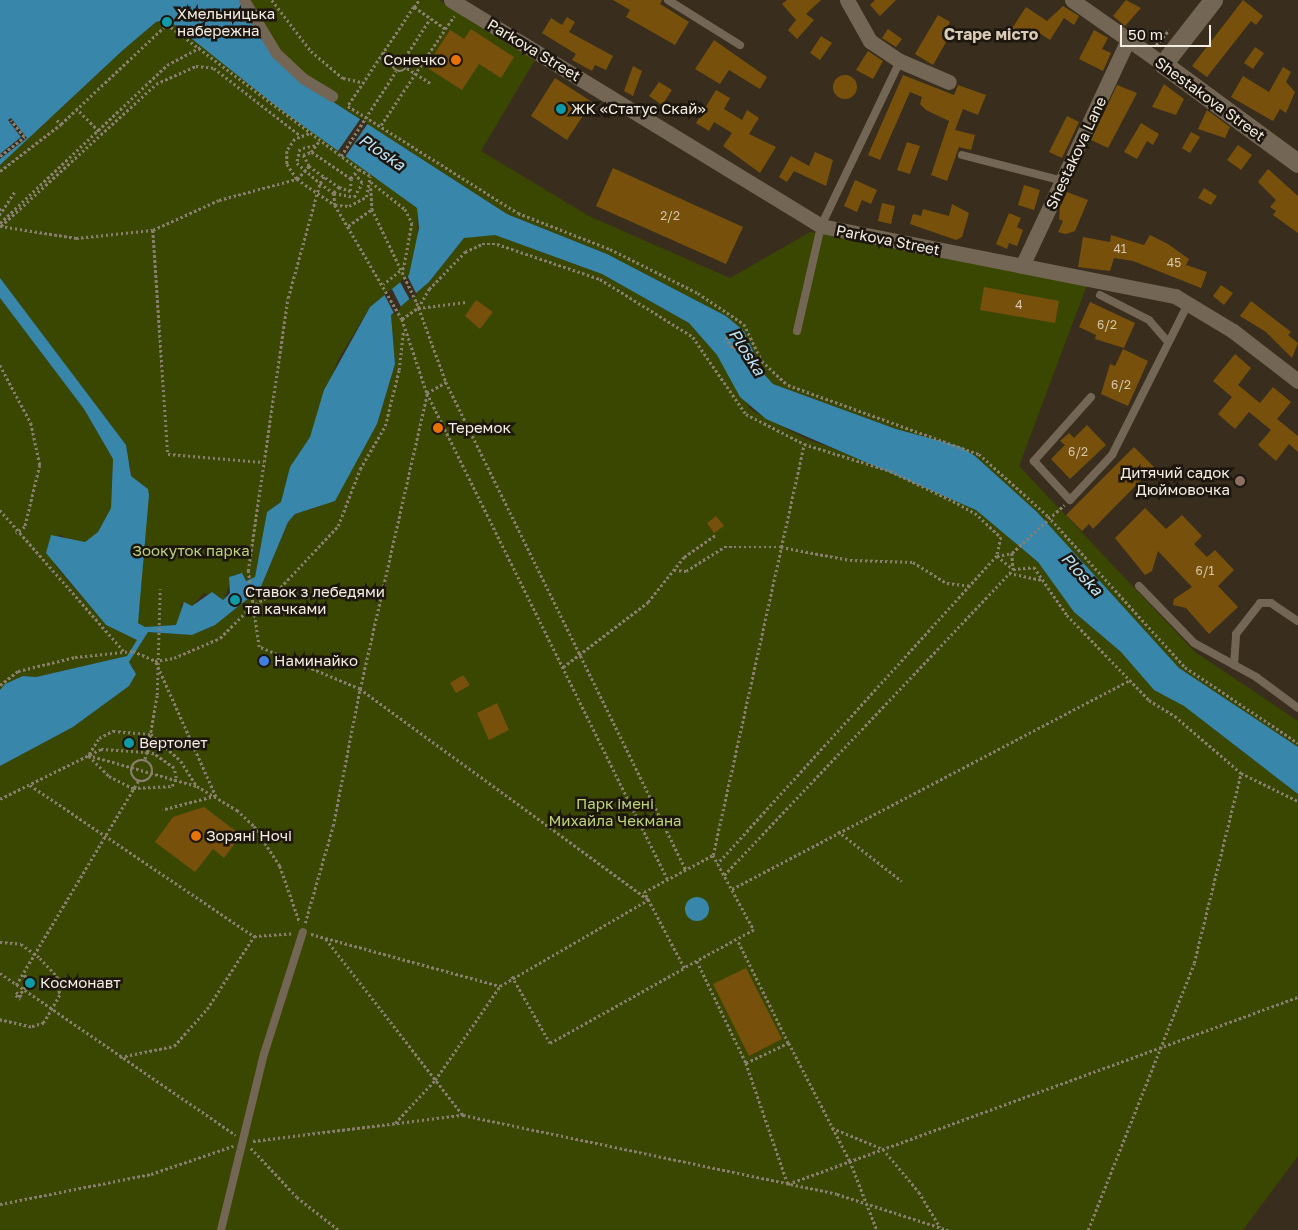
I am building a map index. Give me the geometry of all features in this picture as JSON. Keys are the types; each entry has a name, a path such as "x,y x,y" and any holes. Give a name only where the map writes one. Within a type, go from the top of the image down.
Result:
{"street":[{"path":"244,0 276,53 304,79 332,96"},
{"name":"Parkova Street","path":"451,0 821,226 1147,290 1188,304 1298,381"},
{"path":"847,0 870,41 900,61 949,82"},
{"name":"Shestakova Street","path":"1072,0 1298,163"},
{"path":"1163,64 1213,0"},
{"name":"Shestakova Lane","path":"1022,266 1128,40"}],"lane":[{"path":"668,0 740,45"},
{"path":"797,331 821,226 900,61"},
{"path":"962,155 1063,182"},
{"path":"1100,296 1149,320 1168,342"},
{"path":"1091,398 1034,461 1070,500 1112,455 1188,304"},
{"path":"1139,586 1194,643 1234,665 1298,708"},
{"path":"1234,665 1236,634 1260,603 1271,603 1298,620"},
{"path":"221,1230 245,1142 264,1054 303,932"}],"path":[{"path":"272,0 311,51 343,78 362,82"},
{"path":"419,0 362,82 348,106 518,213 610,250 698,293 744,324 776,378 859,413 959,443 979,454 1047,517 1185,668 1298,743"},
{"path":"381,125 445,29 414,7"},
{"path":"407,68 405,57 430,18"},
{"path":"0,171 61,124 162,26 172,26 309,134 370,176"},
{"path":"0,226 167,65 201,47"},
{"path":"383,52 393,60 396,71"},
{"path":"393,60 405,57"},
{"path":"0,226 156,84 196,66 214,68 302,136"},
{"path":"341,155 396,71 407,68 432,84"},
{"path":"76,108 99,131"},
{"path":"57,120 61,124"},
{"path":"0,156 24,138 11,121"},
{"path":"309,134 302,136 292,143 286,158 296,179 335,205 384,285 402,319 427,393 668,880"},
{"path":"319,141 311,152 303,155 309,166 339,187 350,190 351,179 359,169"},
{"path":"315,146 303,146 297,154 304,172 334,193 348,198 359,194 361,179 355,174"},
{"path":"311,152 351,179"},
{"path":"0,163 4,168"},
{"path":"0,226 76,238 153,230 219,200 296,179 309,166"},
{"path":"324,176 314,191 288,298 248,571 251,607 259,647 360,689 648,900"},
{"path":"370,176 372,209 417,303 446,382 686,870"},
{"path":"370,176 371,185 409,214 410,247 401,272 384,285"},
{"path":"335,205 362,201 370,182"},
{"path":"335,205 334,193 339,187"},
{"path":"0,217 1,209 15,191"},
{"path":"348,226 372,209"},
{"path":"153,230 168,454 264,462"},
{"path":"402,319 418,308 429,289 465,252 482,244 497,244 600,279 685,330 705,351 746,414 804,444 890,471 975,513 1001,537 997,556 718,864"},
{"path":"418,308 466,302"},
{"path":"155,661 220,638 251,607 277,591 338,526 360,470 385,426 399,370 403,331"},
{"path":"726,337 733,348 747,339"},
{"path":"0,365 31,424 40,465 28,519 16,533"},
{"path":"303,932 333,826 360,689 427,393 446,382"},
{"path":"512,976 550,1043 754,930 713,855 804,444"},
{"path":"997,556 1012,553 1047,517 1070,500"},
{"path":"0,510 16,533 124,652"},
{"path":"563,667 581,657 648,602 674,570 715,535"},
{"path":"674,570 686,571 724,547 782,547 850,560 913,562 947,583 970,586"},
{"path":"1012,553 1013,569"},
{"path":"997,556 1013,569"},
{"path":"724,875 1013,569 1034,567 1067,615 1130,681 1241,773 1298,801"},
{"path":"1009,573 1044,580"},
{"path":"131,767 145,760 151,734 157,695 155,661 160,589"},
{"path":"0,685 18,671 75,657 135,652 155,661 216,796"},
{"path":"732,889 838,831 1130,681"},
{"path":"88,755 99,738 113,731 151,734 181,761 197,786"},
{"path":"0,799 88,755 121,748 147,752 166,760 176,778"},
{"path":"88,755 176,778 197,786 216,796 254,826 269,846 303,932"},
{"path":"88,755 109,776 134,788 159,790 172,786 176,778"},
{"path":"145,760 154,772"},
{"path":"131,767 138,781"},
{"path":"138,781 144,782 154,772"},
{"path":"1088,1230 1194,963 1241,773"},
{"path":"16,985 36,956 138,781"},
{"path":"30,784 254,936 303,932 500,986"},
{"path":"163,810 216,796"},
{"path":"838,831 902,881"},
{"path":"684,968 644,892 713,855"},
{"path":"394,1123 435,1080 500,986 512,976 648,900"},
{"path":"120,1058 174,1046 207,1010 254,936"},
{"path":"326,939 463,1115"},
{"path":"737,939 788,1042 746,1063"},
{"path":"0,942 21,944 36,956 57,976 60,995 54,1012 44,1023 31,1027 0,1020"},
{"path":"697,961 746,1063 788,1184"},
{"path":"0,973 120,1058 245,1142 296,1197 339,1230"},
{"path":"19,996 30,980 23,975"},
{"path":"788,1184 1298,997"},
{"path":"789,1043 831,1128 850,1161 877,1230"},
{"path":"0,1204 151,1174 245,1142 463,1115 788,1184 868,1204 948,1230"},
{"path":"831,1128 883,1149 919,1192 940,1227"}],"green space":[{"path":"239,0 439,0 535,60 481,151 589,216 730,278 810,232 1087,285 1019,466 1195,652 1298,721 1298,747 1179,668 1037,512 975,456 959,446 896,429 773,384 763,373 744,331 726,316 607,254 507,214 307,85"},
{"name":"Зоокуток парка","path":"167,19 417,208 418,243 409,275 370,307 338,360 310,437 290,467 281,502 267,512 255,577 245,581 234,574 223,601 204,593 192,606 181,604 182,618 176,625 145,628 138,623 137,609 148,489 131,476 130,464 0,278 0,165 123,50 156,22"},
{"name":"Парк імені Михайла Чекмана","path":"474,235 495,235 602,274 689,323 717,355 751,410 806,439 890,469 976,510 1038,562 1074,612 1121,652 1154,690 1184,706 1298,794 1298,1156 1243,1230 0,1230 0,766 73,727 129,686 134,669 129,662 148,632 192,635 215,625 260,589 288,522 295,514 323,505 341,487 377,424 395,364 391,315 429,282 464,238"},
{"path":"0,298 84,409 113,459 111,508 98,532 85,542 70,541 59,534 54,564 106,625 137,640 127,656 36,677 23,676 0,690"}],"water":[{"name":"Ploska","path":"0,0 239,0 307,85 507,214 607,254 726,316 744,331 763,373 773,384 896,429 959,446 975,456 1037,512 1179,668 1298,747 1298,794 1184,706 1154,690 1121,652 1074,612 1038,562 976,510 766,419 740,397 717,355 689,323 602,274 495,235 464,238 429,282 391,315 395,364 377,424 335,501 295,514 288,522 260,589 215,625 192,635 148,632 129,662 136,674 129,686 73,727 0,766 0,690 5,684 23,676 36,677 127,656 137,640 106,625 46,553 51,535 85,542 98,532 111,508 113,459 84,409 0,298 0,278 126,445 131,476 148,489 149,495 138,623 145,627 176,625 184,602 192,606 212,592 223,600 230,593 229,577 242,573 246,581 255,577 267,512 281,502 290,467 310,437 324,390 370,307 409,275 419,228 417,208 280,109 167,19 156,22 123,50 0,165"},
{"path":"697,897 705,901 709,909 705,917 697,921 689,917 685,909 689,901"}],"pier":[{"path":"11,118 27,138 0,159 0,154 21,137 8,120"},
{"path":"361,118 368,123 345,157 338,151"},
{"path":"407,275 417,295 410,300 400,282"},
{"path":"392,289 401,307 395,315 384,294"}],"building":[{"path":"613,0 662,0 660,4 689,22 675,45 626,17 630,10"},
{"path":"787,0 821,0 806,14 814,20 797,39 788,30 796,20 782,4"},
{"path":"875,0 896,0 880,16 870,5"},
{"path":"1126,0 1141,8 1125,26 1113,16"},
{"path":"1243,0 1263,16 1256,25 1251,21 1207,77 1192,66"},
{"path":"1063,6 1079,16 1074,25 1064,18 1050,40 1033,29 1026,39 1011,30 1026,7 1047,21"},
{"path":"938,15 950,22 947,27 953,30 933,65 915,54"},
{"path":"567,17 575,22 569,32 613,56 606,70 595,65 592,71 572,60 576,54 542,33 551,18 562,25"},
{"path":"471,29 514,57 501,78 479,64 462,90 426,67 450,30 464,39"},
{"path":"888,29 902,39 896,47 882,38"},
{"path":"1094,30 1108,38 1102,49 1111,53 1103,71 1079,59"},
{"path":"821,36 832,43 820,60 810,53"},
{"path":"714,40 767,77 760,89 729,70 720,84 695,69"},
{"path":"1255,47 1264,53 1253,69 1244,63"},
{"path":"868,51 883,61 873,79 856,70"},
{"path":"633,66 642,71 633,96 624,91"},
{"path":"1283,67 1291,72 1286,82 1295,92 1286,113 1280,109 1273,121 1231,97 1243,76 1269,92"},
{"path":"845,75 853,79 857,87 853,95 845,99 837,95 833,87 837,79"},
{"path":"903,75 954,95 958,85 986,95 978,115 963,109 955,130 975,135 971,150 959,147 947,181 931,175 949,121 926,110 920,104 922,97 910,92 880,160 868,155"},
{"name":"ЖК «Статус Скай»","path":"555,78 592,102 567,140 531,116"},
{"path":"659,82 672,90 662,105 649,96"},
{"path":"1164,84 1184,99 1176,115 1152,107"},
{"path":"1117,85 1137,93 1108,148 1091,140"},
{"path":"716,90 730,98 724,109 742,120 747,110 759,118 749,134 776,147 760,173 723,146 732,133 714,122 709,131 696,123"},
{"path":"1207,110 1230,127 1225,138 1198,129"},
{"path":"1067,116 1079,122 1062,158 1049,152"},
{"path":"1141,123 1159,134 1153,145 1147,141 1137,159 1124,152"},
{"path":"1191,132 1200,137 1190,153 1182,148"},
{"path":"907,142 920,146 910,174 897,170"},
{"path":"1238,145 1252,155 1241,170 1227,160"},
{"path":"815,152 833,160 826,186 794,171 787,182 779,177 791,156 809,166"},
{"path":"613,168 743,227 726,264 596,206"},
{"path":"1268,169 1298,196 1298,233 1273,215 1276,211 1270,207 1276,200 1258,182"},
{"path":"855,180 877,190 871,204 862,200 857,212 844,206"},
{"path":"1024,185 1040,190 1034,210 1018,205"},
{"path":"1204,188 1217,196 1211,205 1198,198"},
{"path":"1067,192 1088,200 1075,231 1066,234 1058,232 1063,221 1059,219 1060,207"},
{"path":"882,203 895,206 891,224 878,221"},
{"path":"952,204 969,213 962,237 956,240 910,224 913,214 921,216 923,209 949,216"},
{"path":"1009,213 1021,218 1017,227 1023,230 1017,246 1009,243 1007,249 996,244"},
{"path":"1111,235 1144,245 1150,235 1168,244 1189,259 1186,265 1207,272 1201,288 1133,261 1114,258 1110,271 1078,267 1083,237 1110,242"},
{"path":"1221,285 1233,293 1224,305 1213,296"},
{"path":"984,287 1059,301 1055,323 980,310"},
{"path":"476,300 493,312 480,329 465,316"},
{"path":"1251,301 1291,332 1288,335 1298,343 1292,358 1266,332 1240,316"},
{"path":"1090,302 1135,323 1124,348 1095,339 1096,335 1079,327"},
{"path":"1123,349 1148,361 1128,406 1101,394 1110,364 1115,366"},
{"path":"1235,354 1251,368 1238,385 1260,403 1273,387 1291,402 1277,419 1298,436 1298,452 1289,444 1276,461 1258,445 1271,430 1249,412 1235,429 1218,414 1232,397 1213,381"},
{"path":"1087,425 1106,445 1070,479 1051,459 1065,445 1060,441 1069,433 1074,438"},
{"path":"1134,447 1154,467 1093,529 1089,524 1082,531 1066,515"},
{"path":"1145,508 1166,529 1182,515 1202,536 1194,544 1207,557 1215,550 1234,570 1218,586 1238,607 1209,634 1186,608 1173,605 1174,599 1192,587 1158,551 1152,571 1145,575 1115,538"},
{"path":"716,516 724,526 714,533 707,523"},
{"path":"463,675 470,685 456,693 450,683"},
{"path":"497,703 509,730 489,740 477,713"},
{"path":"204,807 241,835 224,858 213,849 195,872 155,842 173,817"},
{"path":"746,968 782,1039 749,1056 713,984"}],"place":[{"name":"Хмельницька набережна","path":"167,22"},
{"name":"Cонечко","path":"456,60"},
{"name":"ЖК «Статус Скай»","path":"561,109"},
{"name":"Теремок","path":"438,428"},
{"name":"Дитячий садок Дюймовочка","path":"1240,481"},
{"name":"Ставок з лебедями та качками","path":"235,600"},
{"name":"Наминайко","path":"264,661"},
{"name":"Вертолет","path":"129,743"},
{"name":"Зоряні Ночі","path":"196,836"},
{"name":"Космонавт","path":"30,983"}],"district":[{"name":"Старе місто","path":"991,34"}]}
